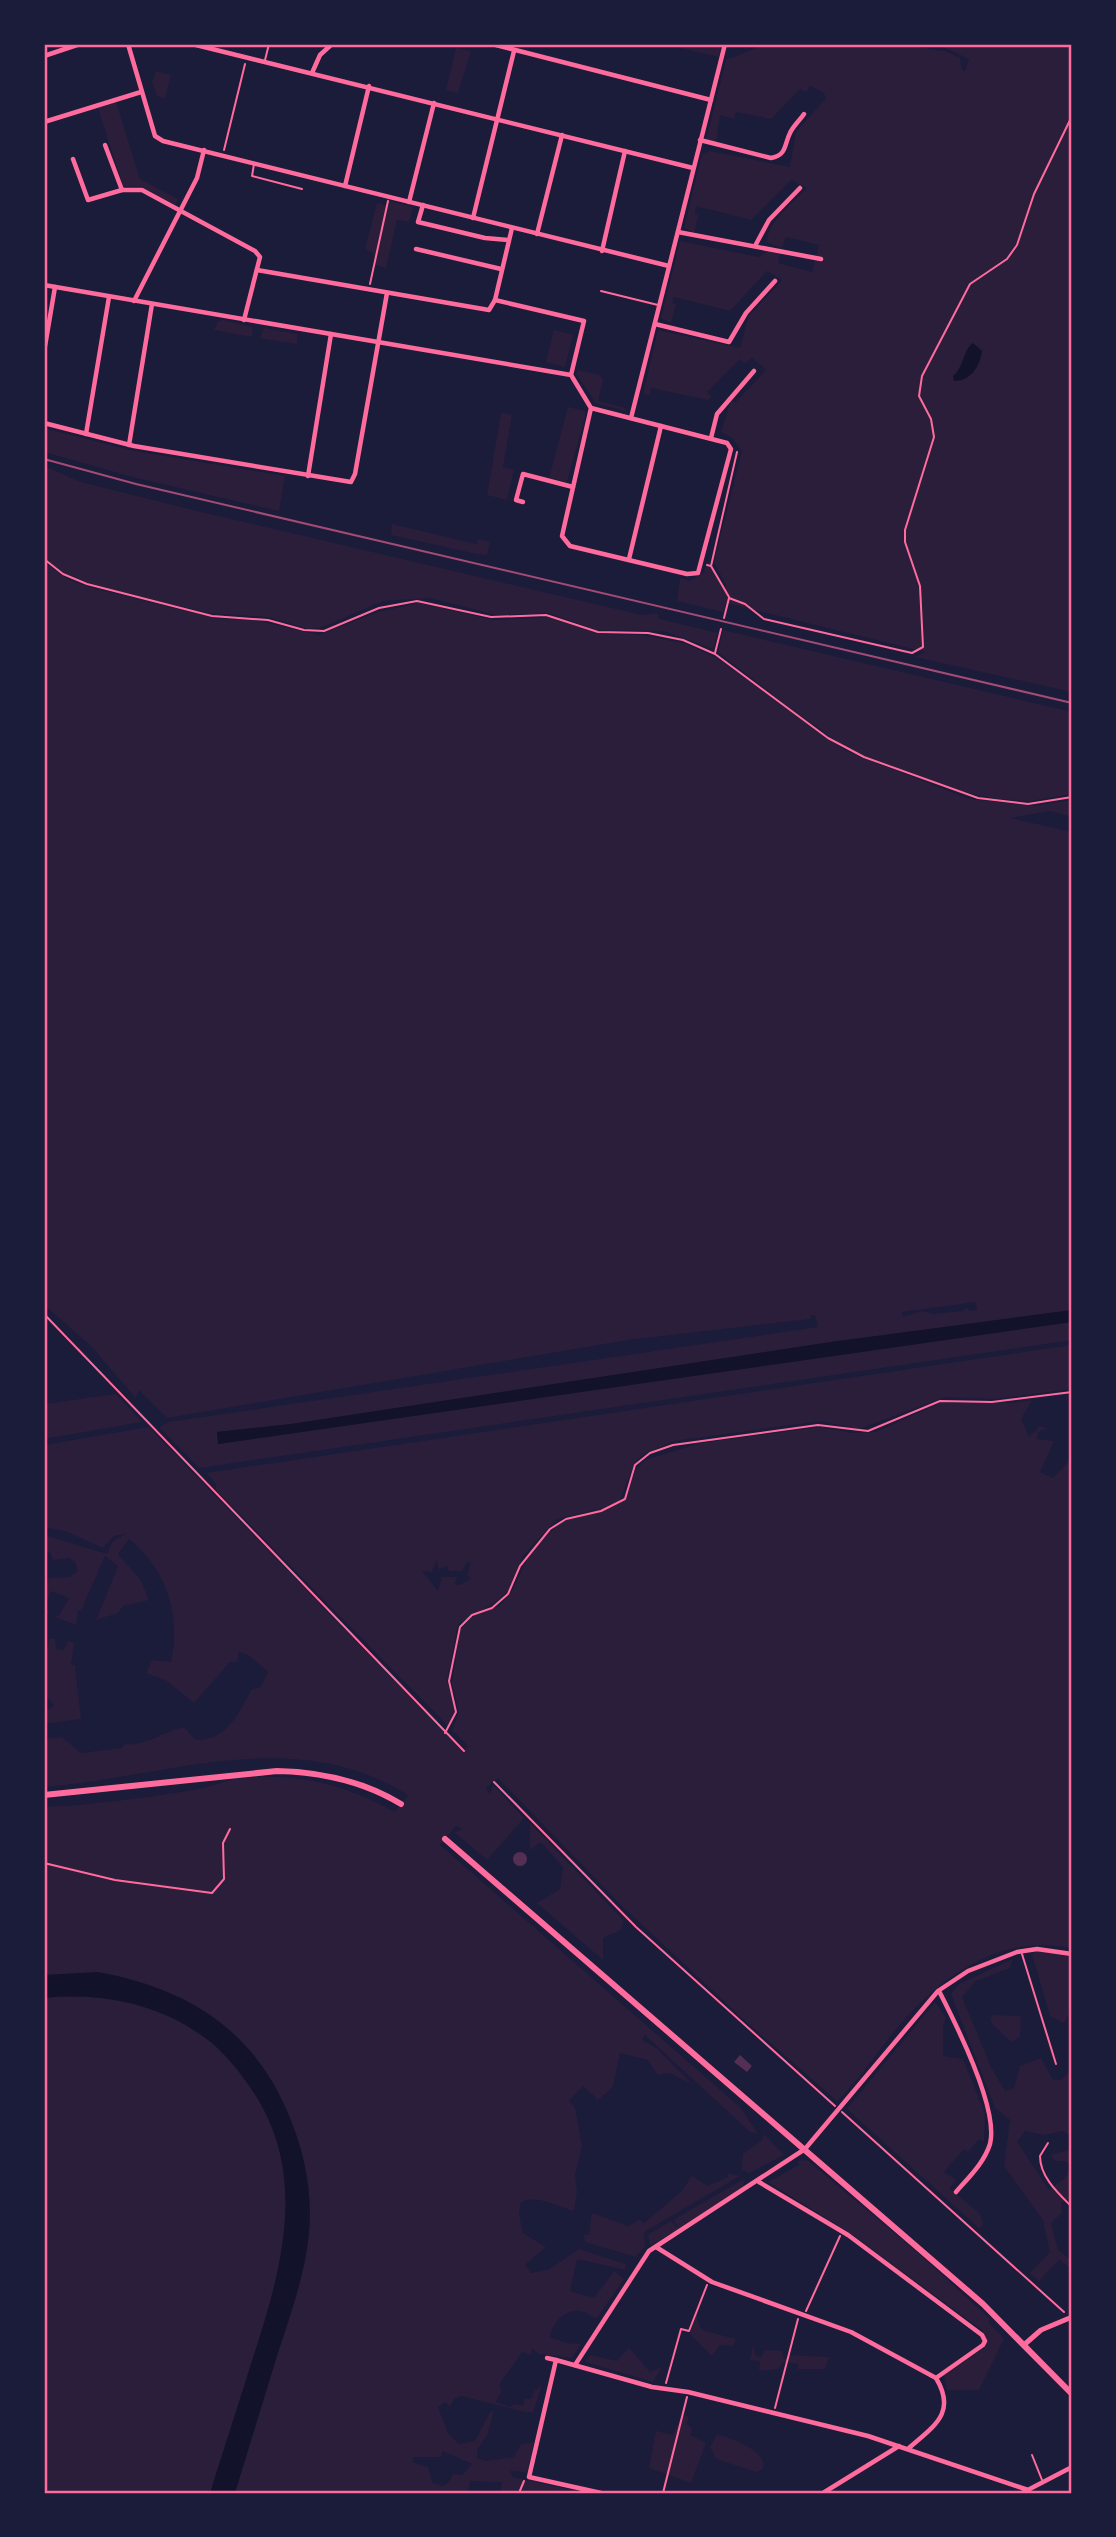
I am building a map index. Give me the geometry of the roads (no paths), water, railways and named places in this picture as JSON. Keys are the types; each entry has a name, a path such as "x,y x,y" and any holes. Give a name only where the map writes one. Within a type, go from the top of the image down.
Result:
{"main road":[{"path":"44,1795 277,1771 315,1773 353,1782 401,1804"},
{"path":"445,1839 805,2149 1025,2344 1072,2394"}],"street":[{"path":"44,56 80,44"},
{"path":"128,44 155,136 163,141 669,266"},
{"path":"192,44 693,168"},
{"path":"312,73 320,55 332,44"},
{"path":"492,44 711,100"},
{"path":"631,418 725,44"},
{"path":"473,218 514,51"},
{"path":"345,186 369,86"},
{"path":"44,122 141,92"},
{"path":"409,202 434,103"},
{"path":"700,140 771,159 784,152 790,132 804,114"},
{"path":"537,234 562,135"},
{"path":"106,145 122,190"},
{"path":"134,301 197,178 204,150"},
{"path":"602,251 625,151"},
{"path":"73,159 88,200 122,190 142,190 255,251 260,257 244,320"},
{"path":"755,246 769,220 800,188"},
{"path":"422,205 418,222 485,238 508,240"},
{"path":"257,270 489,310 495,300 512,228"},
{"path":"678,232 750,248 755,246 821,259"},
{"path":"416,249 501,269"},
{"path":"655,324 729,342 746,313 775,281"},
{"path":"44,285 571,375"},
{"path":"44,352 55,287"},
{"path":"44,423 129,445 308,476 348,482 354,480 387,293"},
{"path":"86,434 109,297"},
{"path":"495,300 584,321 571,375 591,408 562,536 570,546 687,574 698,572 703,565 730,445 591,408"},
{"path":"129,445 152,304"},
{"path":"308,476 331,334"},
{"path":"711,438 717,414 754,371"},
{"path":"629,559 662,426"},
{"path":"523,502 516,500 523,474 573,487"},
{"path":"575,2365 639,2263 656,2247 759,2182 805,2149 938,1991 968,1971 1021,1951 1037,1949 1072,1954"},
{"path":"938,1991 989,2106 992,2130 984,2157 956,2192"},
{"path":"759,2182 841,2231 970,2324 985,2340 983,2345 936,2378"},
{"path":"656,2247 710,2281 881,2346 936,2378 943,2389 945,2407 937,2422 909,2449"},
{"path":"1025,2344 1041,2330 1071,2317"},
{"path":"547,2358 652,2387 688,2392 774,2412 899,2446 1028,2490"},
{"path":"556,2360 528,2477 601,2493"},
{"path":"823,2493 899,2446"},
{"path":"1022,2493 1072,2467"}],"lane":[{"path":"265,61 269,44"},
{"path":"255,163 252,176 302,189"},
{"path":"601,292 659,305"},
{"path":"1021,1951 1056,2064"},
{"path":"1048,2143 1040,2156 1042,2170 1072,2207"},
{"path":"1032,2455 1043,2482"}],"railway":[{"path":"44,459 136,484 1072,703"}]}
